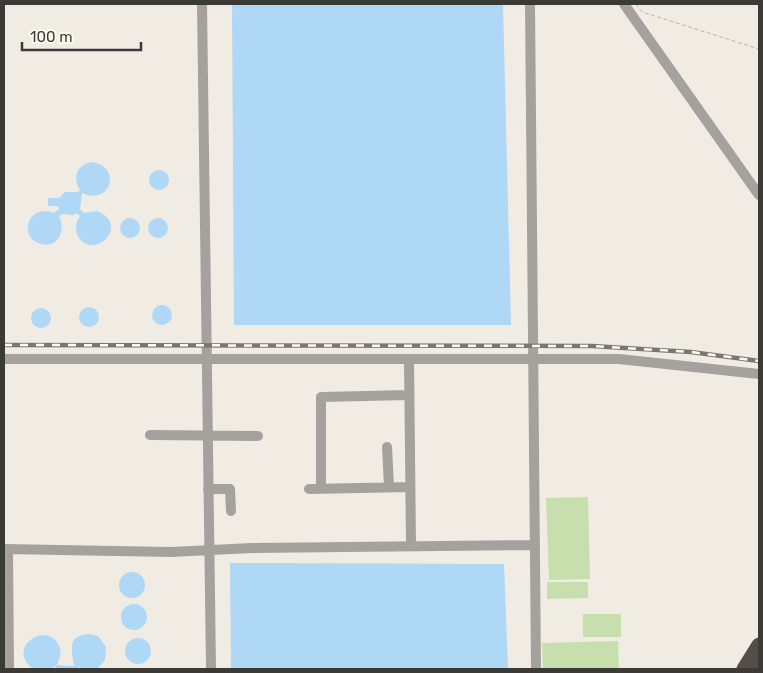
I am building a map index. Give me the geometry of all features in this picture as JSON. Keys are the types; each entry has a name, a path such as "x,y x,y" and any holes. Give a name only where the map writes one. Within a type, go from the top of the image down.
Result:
{"highway":[{"path":"744,669 759,645"}],"street":[{"path":"202,4 211,669"},
{"path":"530,4 536,669"},
{"path":"624,4 759,195"},
{"path":"4,359 619,359 759,374"},
{"path":"409,359 411,546"},
{"path":"321,488 321,397 409,395"},
{"path":"150,435 258,436"},
{"path":"387,447 389,487"},
{"path":"309,489 410,487"},
{"path":"208,489 230,489 231,510"},
{"path":"9,669 6,549 171,552 534,545"}],"path":[{"path":"636,4 642,12 759,49"}],"green space":[{"path":"588,497 590,579 549,580 546,498"},
{"path":"547,582 588,582 588,598 547,599"},
{"path":"583,614 621,614 621,637 583,637"},
{"path":"618,641 619,669 543,669 542,643"}],"water":[{"path":"232,4 503,4 511,325 234,325"},
{"path":"91,162 101,165 107,170 110,177 109,184 106,190 100,194 92,196 82,193 80,209 84,213 97,211 107,218 111,225 110,233 99,244 91,245 83,242 76,232 80,216 76,213 73,215 63,214 59,216 62,227 56,241 47,245 34,240 29,235 28,229 32,216 38,212 45,211 54,213 59,209 58,206 48,206 48,198 59,198 65,192 78,192 80,190 76,181 77,173 82,166"},
{"path":"155,170 163,170 169,176 169,184 163,190 155,190 149,184 149,176"},
{"path":"126,218 134,218 140,224 140,232 134,238 126,238 120,232 120,224"},
{"path":"154,218 162,218 168,224 168,232 162,238 154,238 148,232 148,224"},
{"path":"158,305 166,305 172,311 172,319 166,325 158,325 152,319 152,311"},
{"path":"85,307 93,307 99,313 99,321 93,327 85,327 79,321 79,313"},
{"path":"37,308 45,308 51,314 51,322 45,328 37,328 31,322 31,314"},
{"path":"230,563 504,564 508,669 231,669"},
{"path":"132,572 141,576 145,585 141,594 132,598 123,594 119,585 123,576"},
{"path":"134,604 143,608 147,617 143,626 134,630 125,626 121,617 125,608"},
{"path":"46,635 53,638 60,648 57,665 74,666 73,641 82,635 98,636 106,647 105,660 97,669 82,669 78,667 77,669 57,669 55,666 51,669 33,669 26,661 24,653 26,645 31,639"},
{"path":"138,638 147,642 151,651 147,660 138,664 129,660 125,651 129,642"}],"railway":[{"path":"4,345 592,346 691,352 759,361"}]}
